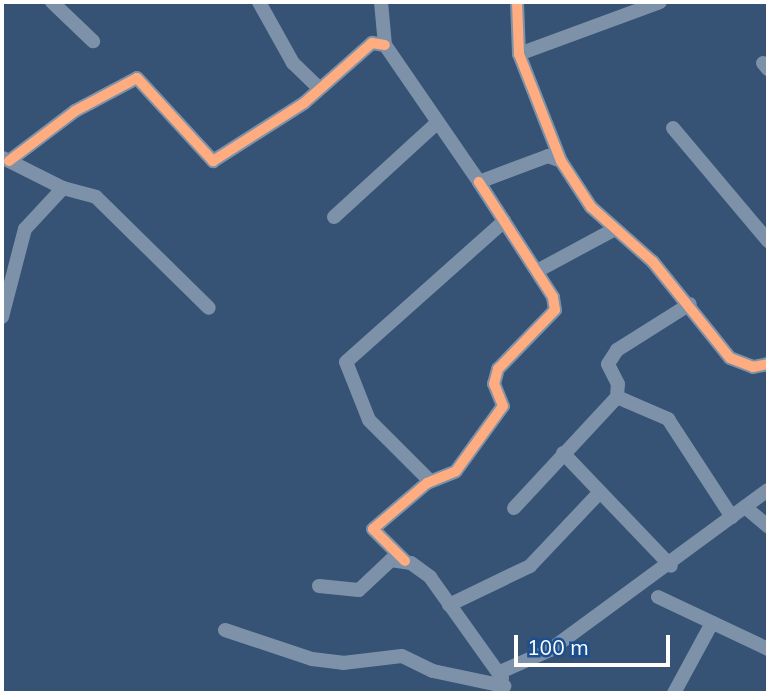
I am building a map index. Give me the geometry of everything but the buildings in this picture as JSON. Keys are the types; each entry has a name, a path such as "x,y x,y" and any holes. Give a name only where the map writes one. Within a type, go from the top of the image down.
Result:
{"street":[{"path":"52,2 93,41"},
{"path":"259,2 293,62 319,88"},
{"path":"381,2 385,45 436,124 479,182 555,302 553,313 498,369 494,383 503,406 461,465 450,476 430,481 373,529 405,561 430,577 504,684"},
{"path":"517,2 519,54 561,161 614,230 653,262 690,304 730,358 753,367 768,364"},
{"path":"618,2 624,16"},
{"path":"519,54 660,2"},
{"path":"209,308 96,197 63,188 6,159 38,136 131,79 142,79 213,162 319,88 372,43 385,45"},
{"path":"334,217 436,124"},
{"path":"673,128 768,241"},
{"path":"479,182 548,156 561,161"},
{"path":"2,317 25,229 63,188"},
{"path":"430,481 369,420 346,362 504,221"},
{"path":"537,271 614,230"},
{"path":"617,397 610,359 690,304"},
{"path":"513,508 617,397"},
{"path":"617,397 668,419 732,517"},
{"path":"564,453 671,566"},
{"path":"225,630 312,659 343,663 402,656 433,671 504,684 671,566 768,490"},
{"path":"449,605 530,566 599,493"},
{"path":"745,507 768,526"},
{"path":"319,586 359,590 391,561 405,561"},
{"path":"658,597 768,649"},
{"path":"674,693 712,623"}],"cycle path":[{"path":"517,2 519,54 561,161 591,207 653,262 730,358 753,367 768,364"},
{"path":"9,161 75,111 137,78 213,161 304,103 372,43 385,45"},
{"path":"405,561 373,529 427,483 456,471 503,406 494,384 498,369 555,310 553,297 479,182"}]}
